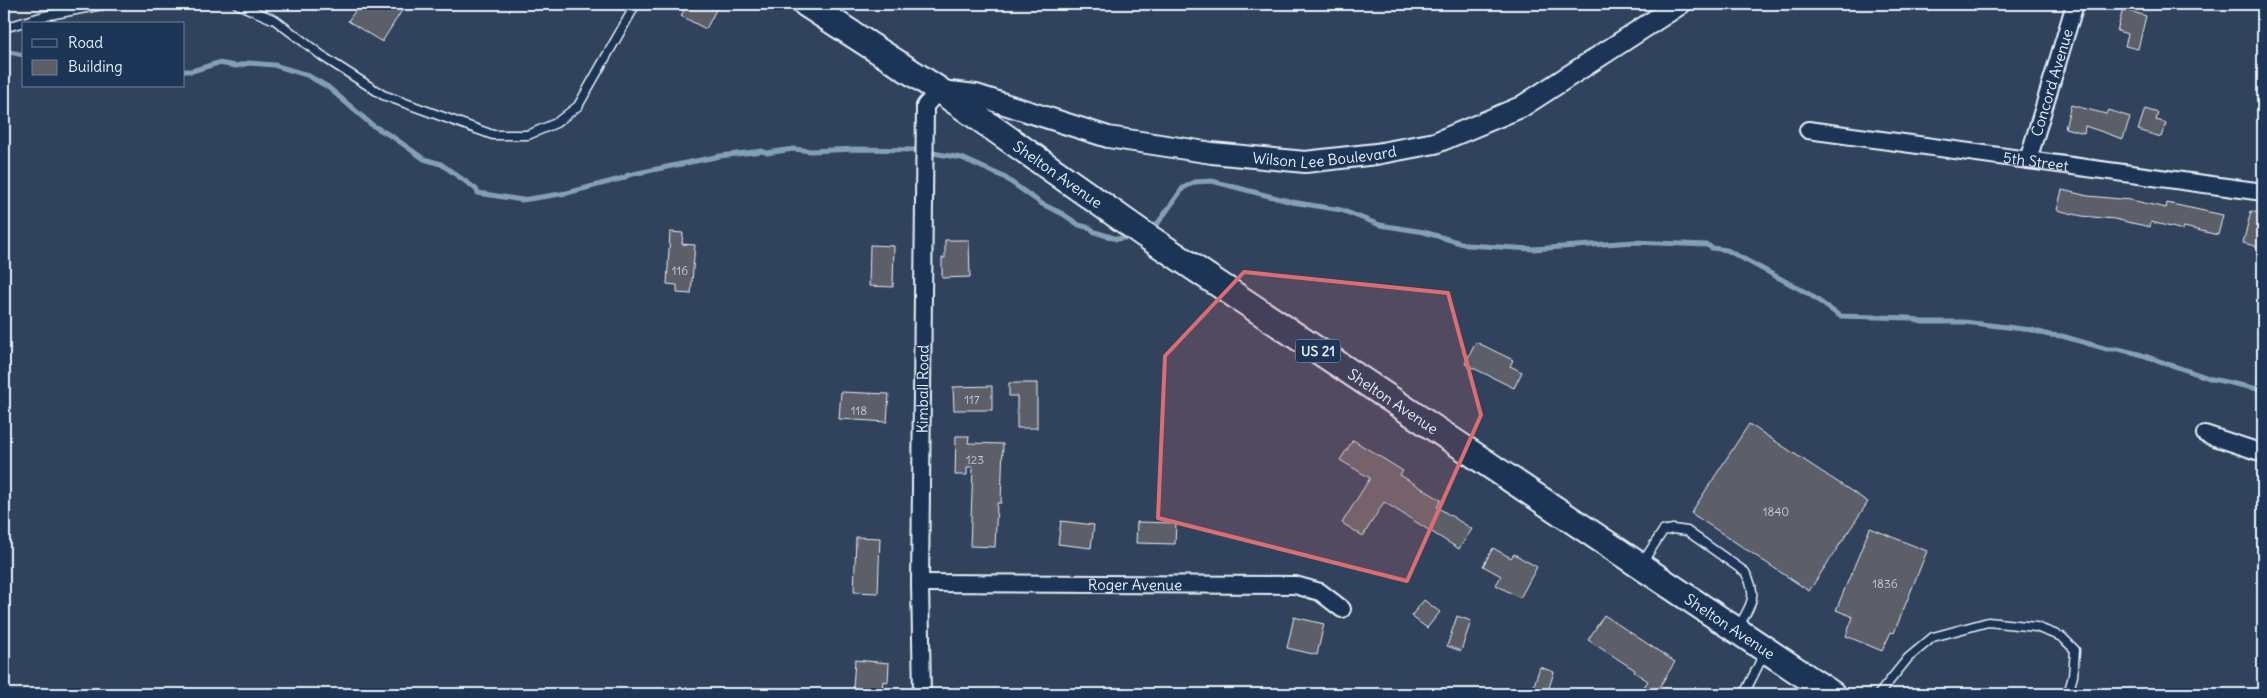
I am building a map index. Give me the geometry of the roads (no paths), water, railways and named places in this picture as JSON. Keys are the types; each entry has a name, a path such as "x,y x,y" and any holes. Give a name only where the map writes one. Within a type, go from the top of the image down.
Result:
{"main road":[{"name":"Shelton Avenue","path":"806,4 939,90 1142,233 1832,694"}],"street":[{"name":"Wilson Lee Boulevard","path":"939,90 976,96 1108,136 1212,153 1305,162 1376,154 1435,143 1521,107 1680,4"},
{"name":"Concord Avenue","path":"2028,160 2075,4"},
{"name":"Kimball Road","path":"922,694 920,584 925,106 939,90"},
{"name":"5th Street","path":"1808,130 2263,192"},
{"path":"2204,434 2263,452"},
{"name":"Roger Avenue","path":"920,584 1295,585 1320,592 1342,609"}],"lane":[{"path":"24,22 44,16 107,4"},
{"path":"238,4 275,20 325,58 383,95 493,135 528,136 556,123 578,106 636,4"},
{"path":"4,28 22,23"},
{"path":"1640,566 1663,531 1673,529 1687,531 1745,572 1750,581 1752,603 1736,630"},
{"path":"1879,694 1908,658 1932,637 1988,622 2036,627 2062,637 2075,650 2074,676 2068,694"},
{"path":"1744,694 1766,650"}],"waterway":[{"path":"4,51 22,55"},
{"path":"185,71 192,71 218,63 236,66 249,63 274,65 307,75 328,87 372,125 424,159 441,164 476,189 478,193 522,200 567,193 624,178 628,175 720,156 762,151 767,153 793,149 811,151 855,149 915,150 962,158 1004,177 1042,204 1063,214 1079,225 1117,239 1131,237"},
{"path":"1149,230 1158,223 1183,188 1195,182 1212,181 1292,202 1341,210 1380,225 1424,232 1467,245 1533,249 1634,242 1707,245 1712,248 1727,250 1809,294 1840,316 1910,318 1921,322 1964,322 2032,330 2049,335 2062,336 2107,349 2118,349 2139,354 2212,379 2263,390"}]}
